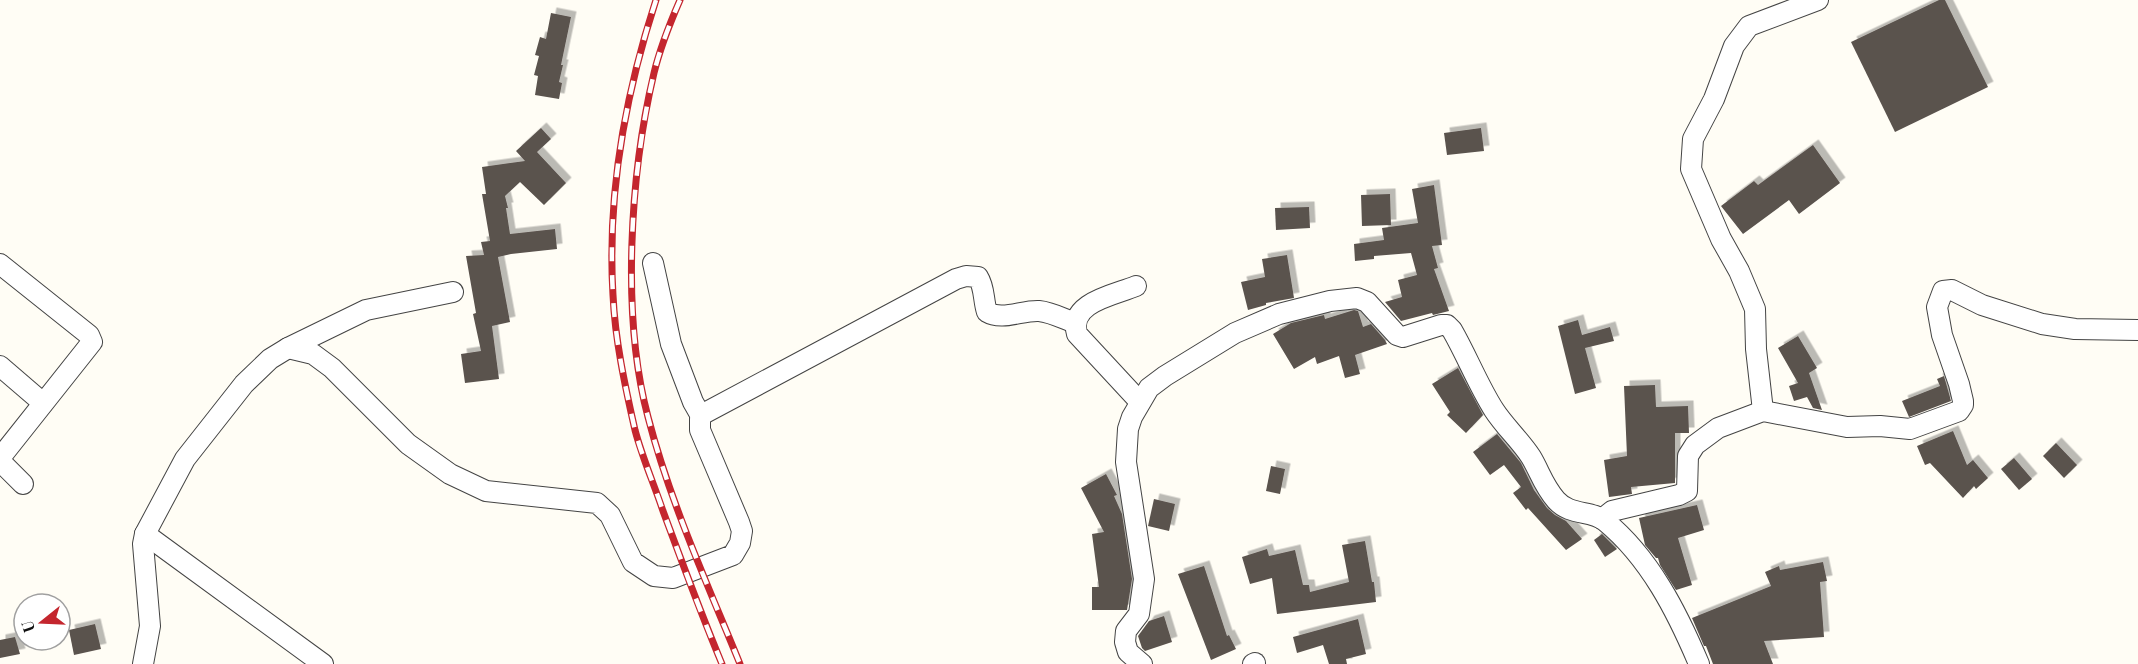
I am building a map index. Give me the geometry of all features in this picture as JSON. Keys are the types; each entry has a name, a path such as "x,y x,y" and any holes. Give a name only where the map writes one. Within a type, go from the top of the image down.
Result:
{"street":[{"path":"1763,411 1756,349 1755,309 1739,271 1721,239 1691,169 1693,139 1714,99 1734,46 1749,26 1818,0"},
{"path":"288,348 313,354 332,368 408,444 450,474 486,491 597,503 610,514 633,562 654,576 674,578 733,555 740,543 742,531 700,430 701,416 693,402 671,344 652,262"},
{"path":"0,264 91,339 91,345 42,403 0,460 23,484"},
{"path":"701,416 956,279 966,276 978,278 982,285 987,312 992,315 999,316 1029,310 1043,311 1076,324"},
{"path":"1136,286 1086,306 1076,324 1077,334 1140,402"},
{"path":"1602,519 1612,511 1679,495 1687,491 1688,456 1695,445 1718,428 1763,411 1847,427 1880,426 1910,429 1959,411 1963,401 1942,334 1937,307 1943,291 1952,290 1982,305 2042,324 2075,329 2138,330"},
{"path":"143,664 150,626 145,534 185,459 244,384 270,359 288,348 366,310 453,292"},
{"path":"1142,664 1128,652 1125,638 1126,631 1139,614 1143,592 1143,564 1126,462 1128,429 1140,402 1149,388 1165,376 1235,333 1256,323 1330,300 1357,298 1367,302 1397,335 1403,337 1441,325 1449,327 1494,410 1530,455 1542,481 1556,500 1572,511 1602,519 1631,549 1660,584 1684,629 1699,664"},
{"path":"0,366 42,403"},
{"path":"145,534 323,664"}],"building":[{"path":"1939,0 1945,0 1988,87 1895,132 1851,42"},
{"path":"551,13 571,17 561,65 563,65 559,82 562,83 559,99 535,95 538,76 534,75 539,56 535,55 540,37 546,39"},
{"path":"541,128 551,139 537,152 566,183 544,205 520,182 505,196 508,208 506,208 510,234 555,229 557,249 498,257 510,322 492,326 499,379 465,383 461,354 481,351 473,314 476,313 466,256 484,255 481,242 490,241 482,194 486,194 482,167 525,161 516,151"},
{"path":"1481,128 1484,151 1447,155 1444,133"},
{"path":"1813,145 1840,183 1799,214 1789,200 1743,234 1721,206 1754,181 1758,185"},
{"path":"1434,185 1442,245 1432,246 1438,268 1434,269 1449,311 1401,321 1385,302 1402,297 1398,280 1417,275 1411,253 1374,256 1374,259 1355,261 1354,244 1384,240 1382,228 1418,223 1412,189"},
{"path":"1390,194 1391,225 1362,226 1361,195"},
{"path":"1309,207 1310,228 1276,230 1275,208"},
{"path":"1287,255 1294,298 1266,303 1266,305 1248,310 1241,282 1265,277 1262,259"},
{"path":"1354,310 1358,311 1363,327 1371,324 1387,344 1355,355 1360,374 1345,378 1339,356 1317,364 1315,357 1294,369 1273,334 1291,323 1324,315 1325,319"},
{"path":"1578,320 1582,335 1610,327 1614,341 1585,348 1596,388 1575,394 1558,326"},
{"path":"1798,336 1817,368 1809,373 1822,410 1813,408 1807,397 1794,401 1789,386 1798,383 1778,348"},
{"path":"1458,368 1483,415 1466,433 1447,415 1450,412 1432,384"},
{"path":"1944,376 1951,401 1909,417 1902,401 1940,386 1937,379"},
{"path":"1655,385 1656,407 1688,406 1689,433 1675,433 1675,483 1631,487 1632,494 1609,497 1604,460 1627,456 1624,386"},
{"path":"1953,431 1967,465 1973,460 1988,478 1976,489 1974,486 1963,498 1930,463 1925,465 1917,446"},
{"path":"1497,434 1521,463 1534,490 1547,508 1566,521 1582,539 1566,550 1528,508 1526,510 1513,493 1521,487 1504,465 1490,475 1473,452"},
{"path":"2056,443 2077,465 2064,478 2043,456"},
{"path":"2014,458 2032,479 2019,490 2001,469"},
{"path":"1271,466 1285,469 1280,494 1266,491"},
{"path":"1106,474 1117,495 1114,496 1122,514 1132,579 1127,610 1092,610 1092,587 1099,587 1092,534 1104,532 1081,488"},
{"path":"1154,499 1175,504 1169,531 1148,526"},
{"path":"1697,505 1704,530 1678,538 1692,585 1676,590 1658,558 1645,545 1639,518"},
{"path":"1602,534 1617,549 1605,557 1594,540"},
{"path":"1365,541 1376,602 1277,614 1272,578 1250,584 1242,557 1267,549 1269,556 1295,550 1303,585 1309,585 1310,592 1349,582 1342,545"},
{"path":"1823,562 1827,581 1820,582 1824,637 1764,641 1773,664 1713,664 1692,618 1771,586 1765,572 1779,566 1780,570"},
{"path":"1204,566 1227,636 1229,635 1236,649 1211,660 1178,574"},
{"path":"1164,616 1172,642 1145,651 1138,636 1149,621"},
{"path":"1358,619 1366,654 1346,659 1347,664 1329,664 1323,645 1297,653 1293,637"},
{"path":"95,624 101,649 74,655 72,629"},
{"path":"12,638 12,652 20,654 0,658 0,640"}],"railway":[{"path":"656,0 635,72 616,183 612,258 614,312 621,363 638,440 684,569 722,664"},
{"path":"680,0 656,64 639,155 632,245 634,335 648,417 657,449 690,542 740,664"}]}
